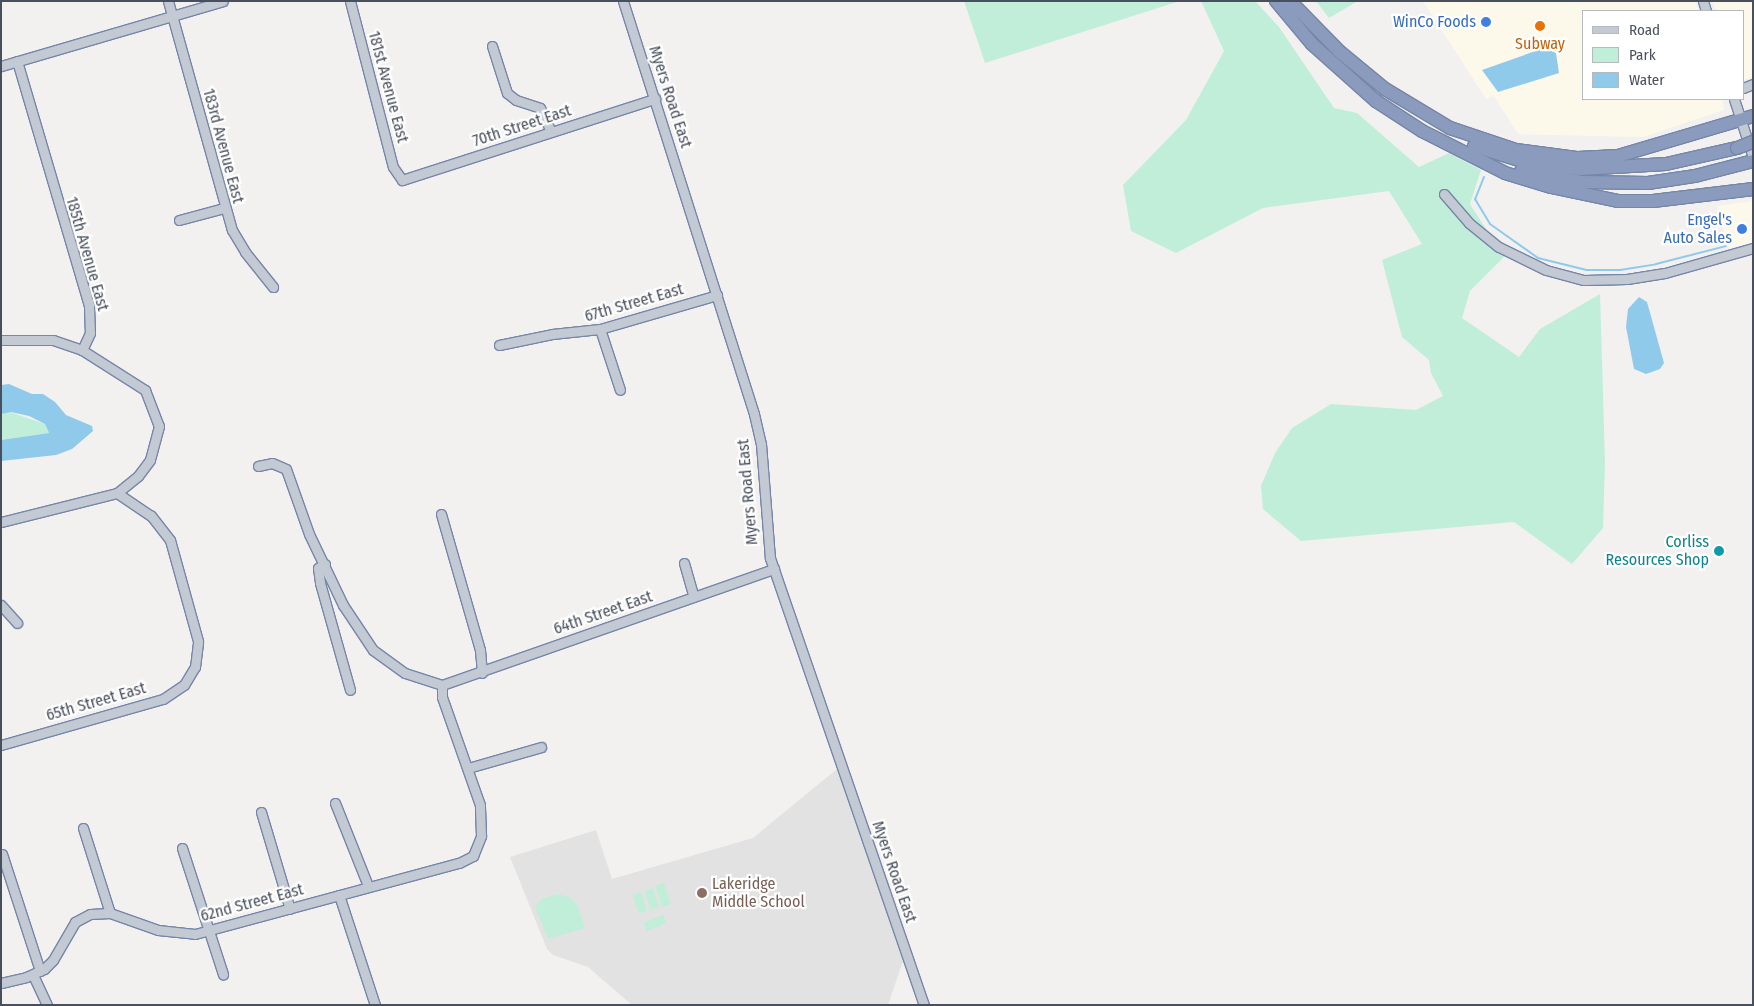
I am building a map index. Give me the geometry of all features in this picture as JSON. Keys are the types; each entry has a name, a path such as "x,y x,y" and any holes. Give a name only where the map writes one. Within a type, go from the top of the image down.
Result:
{"highway":[{"path":"1276,1 1312,44 1376,101 1422,131 1528,181 1618,201 1653,201 1753,190"},
{"path":"1289,1 1340,52 1385,89 1450,128 1516,150 1578,158 1618,156 1747,118"},
{"path":"1289,1 1331,51 1388,99 1438,129 1503,157 1564,168 1612,169 1689,160 1753,142"},
{"path":"1472,156 1526,172 1611,184 1675,180 1753,161"}],"street":[{"name":"183rd Avenue East","path":"168,1 224,208 240,245 273,287"},
{"path":"1,66 223,1"},
{"name":"181st Avenue East","path":"350,1 393,167 400,179"},
{"name":"Myers Road East","path":"624,1 717,295 761,444 765,529 774,568 924,1005"},
{"path":"492,46 507,93 516,100 540,108 551,132"},
{"name":"185th Avenue East","path":"16,61 89,306 90,333 82,350"},
{"name":"70th Street East","path":"400,179 413,179 655,99"},
{"path":"1735,100 1747,118 1752,156"},
{"path":"1444,194 1468,223 1499,247 1535,266 1578,279 1606,281 1645,276 1753,248"},
{"path":"179,220 224,208"},
{"name":"67th Street East","path":"499,345 552,334 600,329 717,295"},
{"path":"600,329 620,390"},
{"path":"1,340 53,340 82,350 145,390 158,418 158,438 150,460 138,476 117,493 1,522"},
{"path":"258,466 272,462 282,465 289,474 309,534 350,618 373,650 405,673 442,685 442,698 468,768 541,747"},
{"name":"65th Street East","path":"1,745 163,699 178,691 191,675 197,661 198,641 170,540 152,516 117,493"},
{"path":"441,514 480,650 482,672"},
{"path":"684,563 694,597"},
{"path":"325,564 318,568 320,583 350,690"},
{"name":"64th Street East","path":"442,685 774,568"},
{"path":"1,605 17,623"},
{"name":"62nd Street East","path":"37,973 53,960 79,918 94,913 110,913 169,932 188,934 209,931 368,886 459,863 476,852 481,836 481,813 468,768"},
{"path":"334,802 368,886"},
{"path":"261,812 290,909"},
{"path":"83,828 110,913"},
{"path":"182,848 223,974"},
{"path":"2,854 48,1005"},
{"path":"337,895 374,1005"},
{"path":"1,983 37,973"}],"shaded area":[{"path":"1423,1 1695,1 1698,10 1582,10 1582,100 1722,100 1724,110 1643,137 1518,134 1494,96 1486,99"},
{"path":"1712,1 1753,1 1753,77 1744,80 1744,10 1716,10"},
{"path":"1753,201 1753,242 1729,249 1717,206"},
{"name":"Lakeridge Middle School","path":"837,769 903,961 888,1005 632,1005 588,967 553,955 547,949 510,857 596,830 612,879 753,838"}],"green space":[{"path":"964,1 1180,1 985,63"},
{"path":"1201,1 1255,1 1279,27 1334,108 1357,113 1419,167 1449,153 1481,170 1470,204 1504,257 1470,291 1462,318 1519,357 1540,329 1600,294 1605,462 1603,528 1572,564 1514,522 1301,541 1263,509 1261,486 1275,453 1292,428 1331,404 1416,410 1443,396 1431,373 1429,360 1402,337 1382,260 1422,244 1389,191 1263,208 1176,253 1131,231 1123,185 1186,120 1224,51"},
{"path":"1316,1 1358,1 1329,18"},
{"path":"10,412 45,424 49,433 1,440 1,414"},
{"path":"664,883 671,904 662,907 655,886"},
{"path":"653,888 659,907 651,910 644,891"},
{"path":"641,892 647,911 639,914 632,895"},
{"path":"558,894 569,897 577,904 585,928 548,939 535,907 541,899"},
{"path":"663,915 666,923 647,931 643,923"}],"water":[{"path":"1544,48 1556,53 1559,73 1498,92 1482,70"},
{"path":"1639,297 1647,302 1664,363 1660,369 1646,374 1634,369 1626,327 1628,309"},
{"path":"9,384 32,394 43,394 55,402 66,415 92,426 93,431 72,449 56,455 1,461 1,440 49,433 45,424 29,416 11,412 1,414 1,385"}],"waterway":[{"path":"1484,177 1475,199 1490,224 1538,258 1587,270 1620,270 1656,264 1726,246"}],"place":[{"name":"WinCo Foods","path":"1486,22"},
{"name":"Subway","path":"1540,26"},
{"name":"Engel's Auto Sales","path":"1742,229"},
{"name":"Corliss Resources Shop","path":"1719,551"},
{"name":"Lakeridge Middle School","path":"702,893"}]}
